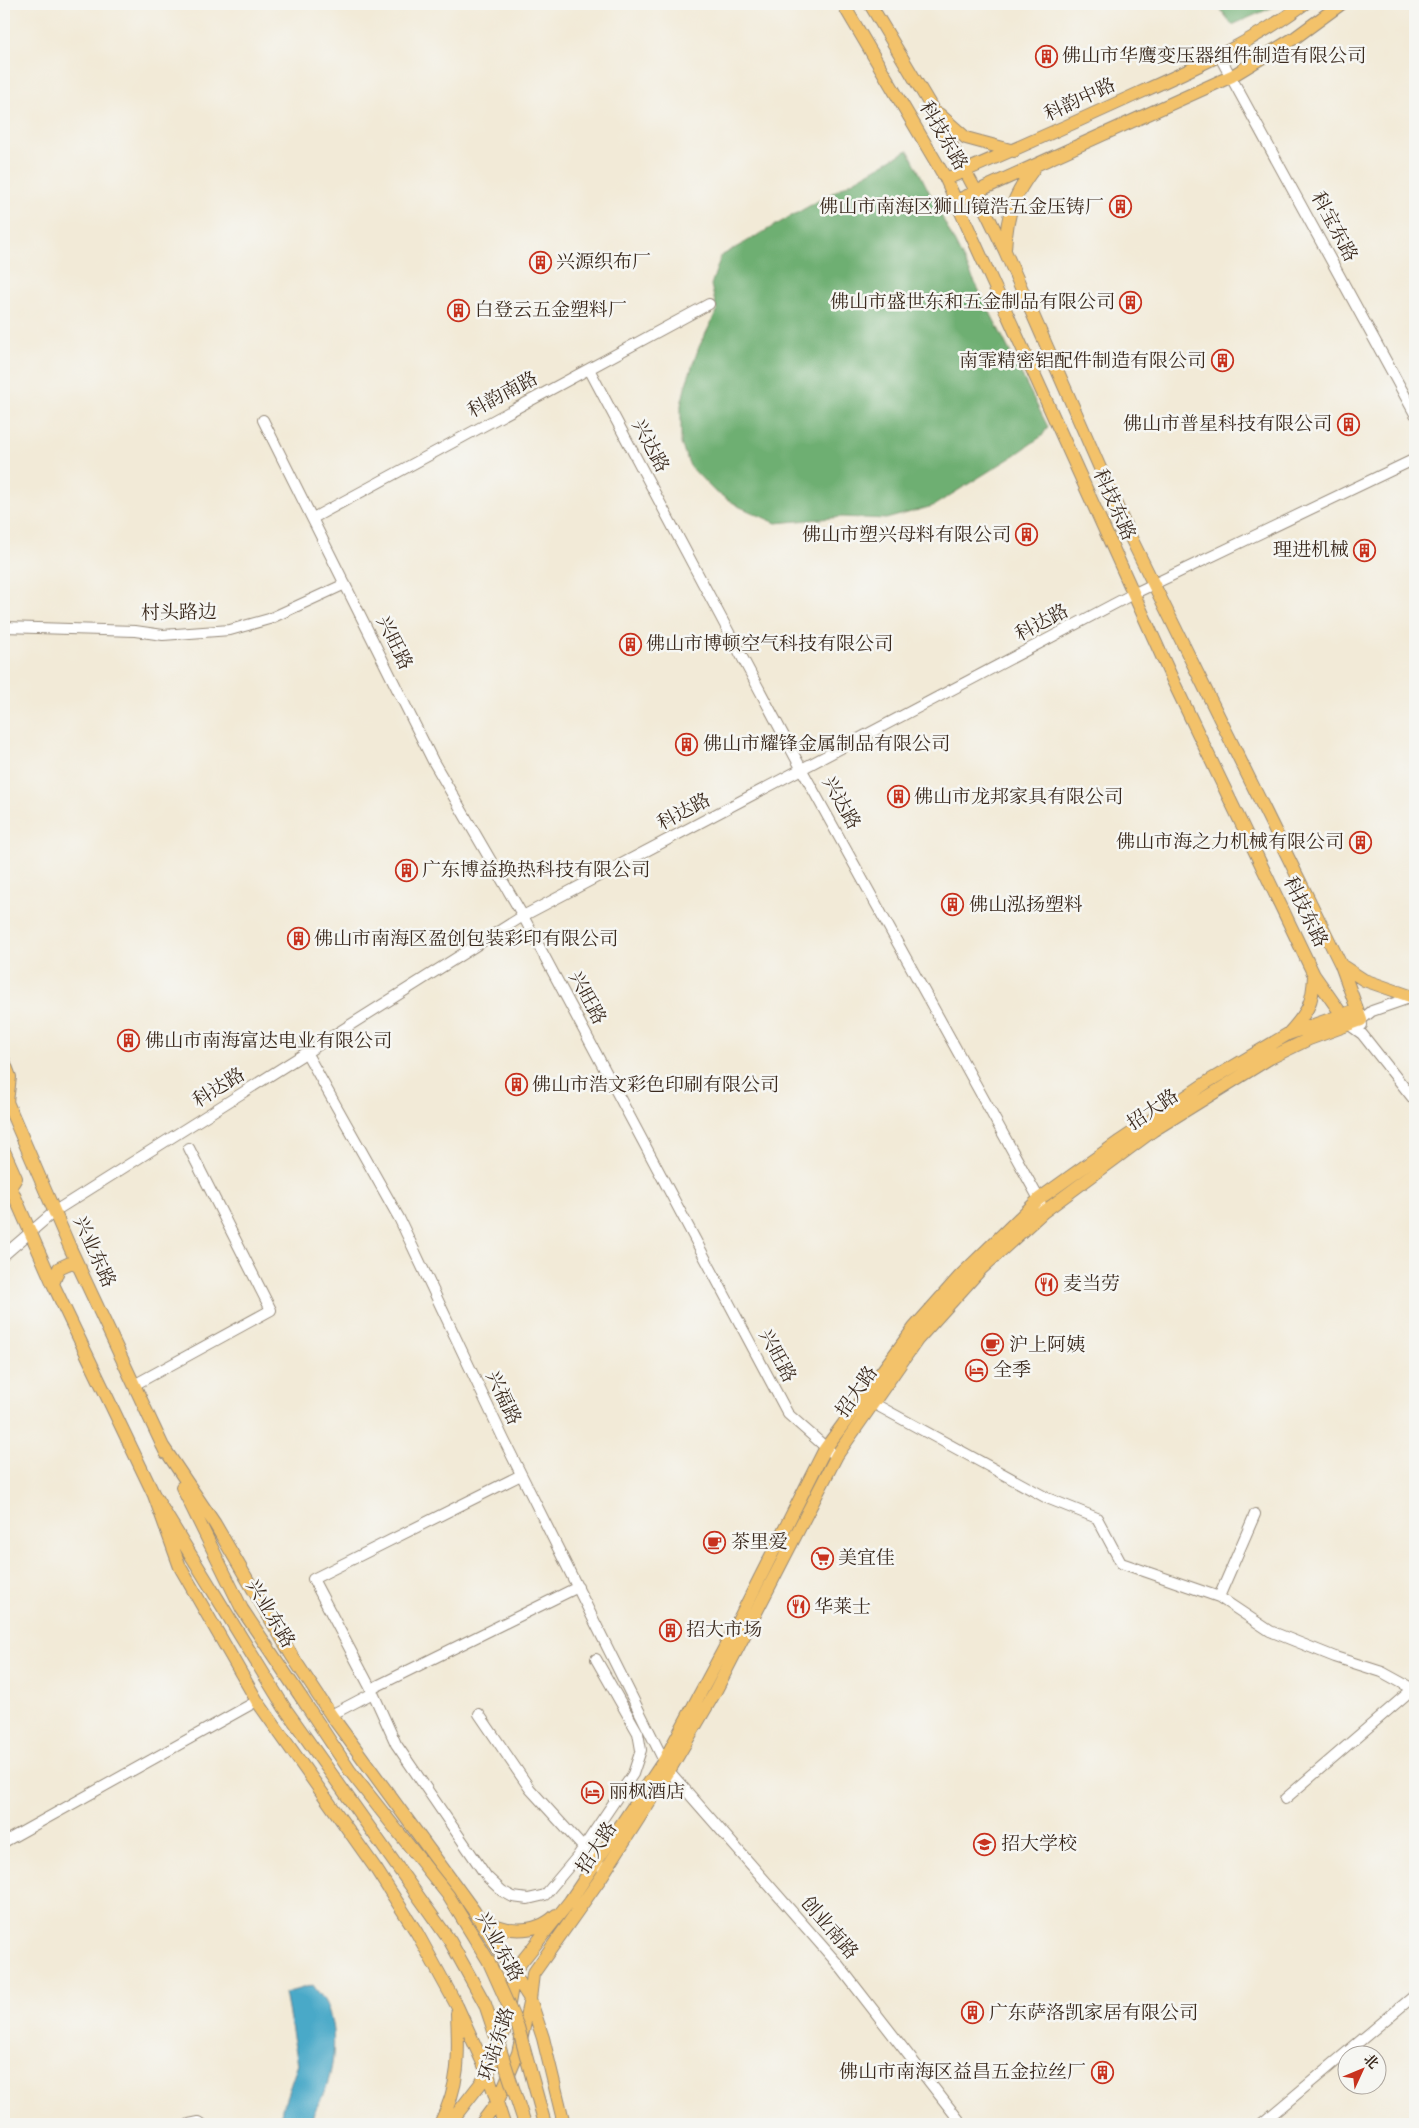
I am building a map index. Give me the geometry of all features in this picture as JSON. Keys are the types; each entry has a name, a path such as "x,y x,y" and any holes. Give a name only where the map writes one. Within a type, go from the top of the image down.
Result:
{"main road":[{"name":"科技东路","path":"843,4 946,179 1133,594 1314,975 1345,1019"},
{"name":"科技东路","path":"870,4 929,103"},
{"name":"科韵中路","path":"946,179 1014,151 1220,56 1284,19 1304,4"},
{"path":"956,200 976,193 1232,76 1296,37 1341,4"},
{"path":"929,103 966,138 1014,151"},
{"path":"929,103 1005,252 1153,585 1340,965 1359,1015"},
{"path":"1005,252 1007,219 1012,202 1037,165"},
{"path":"1340,965 1364,980 1414,996"},
{"path":"1288,1034 1307,1012 1314,994 1314,975"},
{"name":"招大路","path":"530,1999 533,1974 667,1765 725,1647 831,1452 914,1328 961,1275 1039,1199 1120,1141 1209,1080 1288,1034 1359,1015"},
{"name":"招大路","path":"831,1452 917,1340 981,1270 1042,1213 1154,1130 1270,1058 1345,1019"},
{"path":"4,1061 10,1078 5,1099"},
{"name":"兴业东路","path":"5,1099 134,1385 242,1609 350,1771 448,1895 488,1960 518,2027 545,2124"},
{"path":"4,1151 16,1178 11,1186"},
{"path":"4,1172 53,1284 154,1495 180,1567 257,1702 376,1869 416,1934 457,2006 488,2074 504,2124"},
{"path":"53,1284 59,1268 72,1262 80,1268"},
{"path":"162,1445 215,1524 292,1656 331,1715 474,1911 530,1999 543,2038 564,2124"},
{"path":"154,1495 284,1707 450,1941 485,2004 525,2124"},
{"name":"招大路","path":"570,1901 601,1867"},
{"path":"474,1911 490,1924 509,1930 531,1927 553,1918 570,1901"},
{"name":"环站东路","path":"449,2124 488,2074 504,2032 515,1970 570,1901"},
{"name":"环站东路","path":"481,2124 498,2101 518,2053 530,1999"},
{"path":"440,2124 452,2095 460,2063 457,2006"}],"street":[{"name":"科宝东路","path":"1220,56 1415,414"},
{"name":"科韵南路","path":"313,518 709,304"},
{"name":"兴达路","path":"589,369 802,770 1039,1199 1042,1213"},
{"name":"兴旺路","path":"263,420 433,761 523,916 788,1414 831,1452"},
{"name":"科达路","path":"4,1255 55,1211 307,1054 523,916 1133,594 1415,459"},
{"name":"村头路边","path":"4,627 134,631 163,635 230,630 269,618 345,584"},
{"name":"招大路","path":"1359,1015 1414,996"},
{"path":"1359,1015 1362,1034"},
{"path":"1345,1019 1362,1034 1415,1101"},
{"name":"兴福路","path":"307,1054 399,1218 521,1475 667,1765"},
{"path":"134,1385 271,1310 189,1148"},
{"path":"871,1402 1047,1498 1097,1518 1121,1562 1219,1597 1270,1631 1335,1657 1382,1672 1414,1688 1285,1799"},
{"path":"521,1475 313,1579 372,1691 396,1744 411,1768 488,1877 502,1891 514,1898 528,1899 545,1895 583,1848 633,1774 641,1750 638,1733 596,1659"},
{"path":"1219,1597 1255,1514"},
{"path":"331,1715 372,1691 578,1587"},
{"path":"4,1842 257,1702"},
{"path":"479,1714 530,1789 601,1867"},
{"name":"创业南路","path":"667,1765 837,1963 962,2124"},
{"path":"1261,2124 1415,1995"},
{"path":"190,2124 198,2122 202,2124"}],"green space":[{"path":"1217,4 1280,4 1232,25"},
{"path":"908,150 1048,427 1042,436 1015,455 933,506 886,519 842,517 776,523 740,507 714,491 690,466 681,444 681,405 699,347 717,311 711,285 721,256"}],"water":[{"path":"313,1985 325,2001 332,2023 334,2044 330,2076 311,2124 281,2124 282,2109 298,2064 285,1993"}],"place":[{"name":"佛山市华鹰变压器组件制造有限公司","path":"1046,56"},
{"name":"佛山市南海区狮山镜浩五金压铸厂","path":"1120,207"},
{"name":"兴源织布厂","path":"540,262"},
{"name":"佛山市盛世东和五金制品有限公司","path":"1131,302"},
{"name":"白登云五金塑料厂","path":"459,310"},
{"name":"南霏精密铝配件制造有限公司","path":"1222,361"},
{"name":"佛山市普星科技有限公司","path":"1348,424"},
{"name":"佛山市塑兴母料有限公司","path":"1027,535"},
{"name":"理进机械","path":"1365,550"},
{"name":"佛山市博顿空气科技有限公司","path":"630,644"},
{"name":"佛山市耀锋金属制品有限公司","path":"687,744"},
{"name":"佛山市龙邦家具有限公司","path":"898,797"},
{"name":"佛山市海之力机械有限公司","path":"1360,842"},
{"name":"广东博益换热科技有限公司","path":"406,870"},
{"name":"佛山泓扬塑料","path":"953,905"},
{"name":"佛山市南海区盈创包装彩印有限公司","path":"298,939"},
{"name":"佛山市南海富达电业有限公司","path":"129,1041"},
{"name":"佛山市浩文彩色印刷有限公司","path":"516,1085"},
{"name":"麦当劳","path":"1047,1284"},
{"name":"沪上阿姨","path":"993,1345"},
{"name":"全季","path":"977,1370"},
{"name":"茶里爱","path":"715,1542"},
{"name":"美宜佳","path":"822,1558"},
{"name":"华莱士","path":"798,1607"},
{"name":"招大市场","path":"670,1630"},
{"name":"丽枫酒店","path":"593,1792"},
{"name":"招大学校","path":"985,1844"},
{"name":"广东萨洛凯家居有限公司","path":"973,2013"},
{"name":"佛山市南海区益昌五金拉丝厂","path":"1102,2072"}]}
